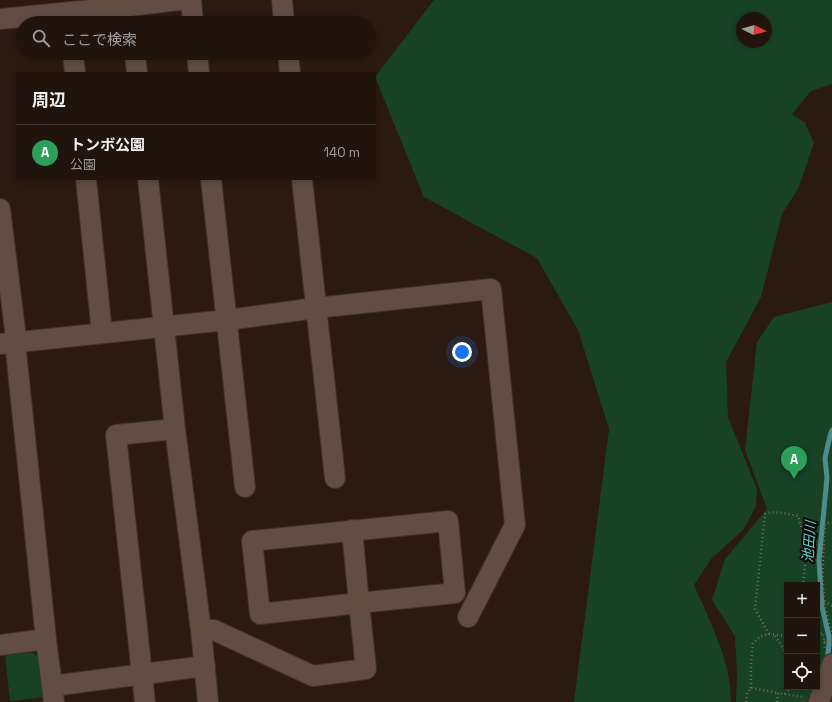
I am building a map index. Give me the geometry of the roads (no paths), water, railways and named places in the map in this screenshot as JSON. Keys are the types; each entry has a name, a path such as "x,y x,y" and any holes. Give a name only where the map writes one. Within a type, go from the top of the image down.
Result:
{"street":[{"path":"23,16 69,12 130,10 180,0"},
{"path":"191,0 193,16"},
{"path":"282,0 283,16"},
{"path":"0,18 16,17"},
{"path":"74,60 76,72"},
{"path":"136,60 137,72"},
{"path":"198,60 199,72"},
{"path":"289,60 290,72"},
{"path":"86,180 102,333"},
{"path":"148,180 175,429 201,630 208,702"},
{"path":"211,180 245,487"},
{"path":"302,180 335,478"},
{"path":"0,208 14,330 7,343 53,694 142,674 205,666"},
{"path":"7,343 227,320 316,308 491,289 515,525 468,617"},
{"path":"145,702 116,435 175,429"},
{"path":"448,521 455,593 260,614 252,541 352,530 448,521"},
{"path":"201,630 214,630 313,676 366,669 352,530"},
{"path":"0,645 46,639"},
{"path":"814,700 832,664"}],"waterway":[{"name":"池田川","path":"827,662 829,637 822,607 819,561 827,478 825,458 832,430"}],"place":[{"name":"トンボ公園","path":"794,479"}]}
